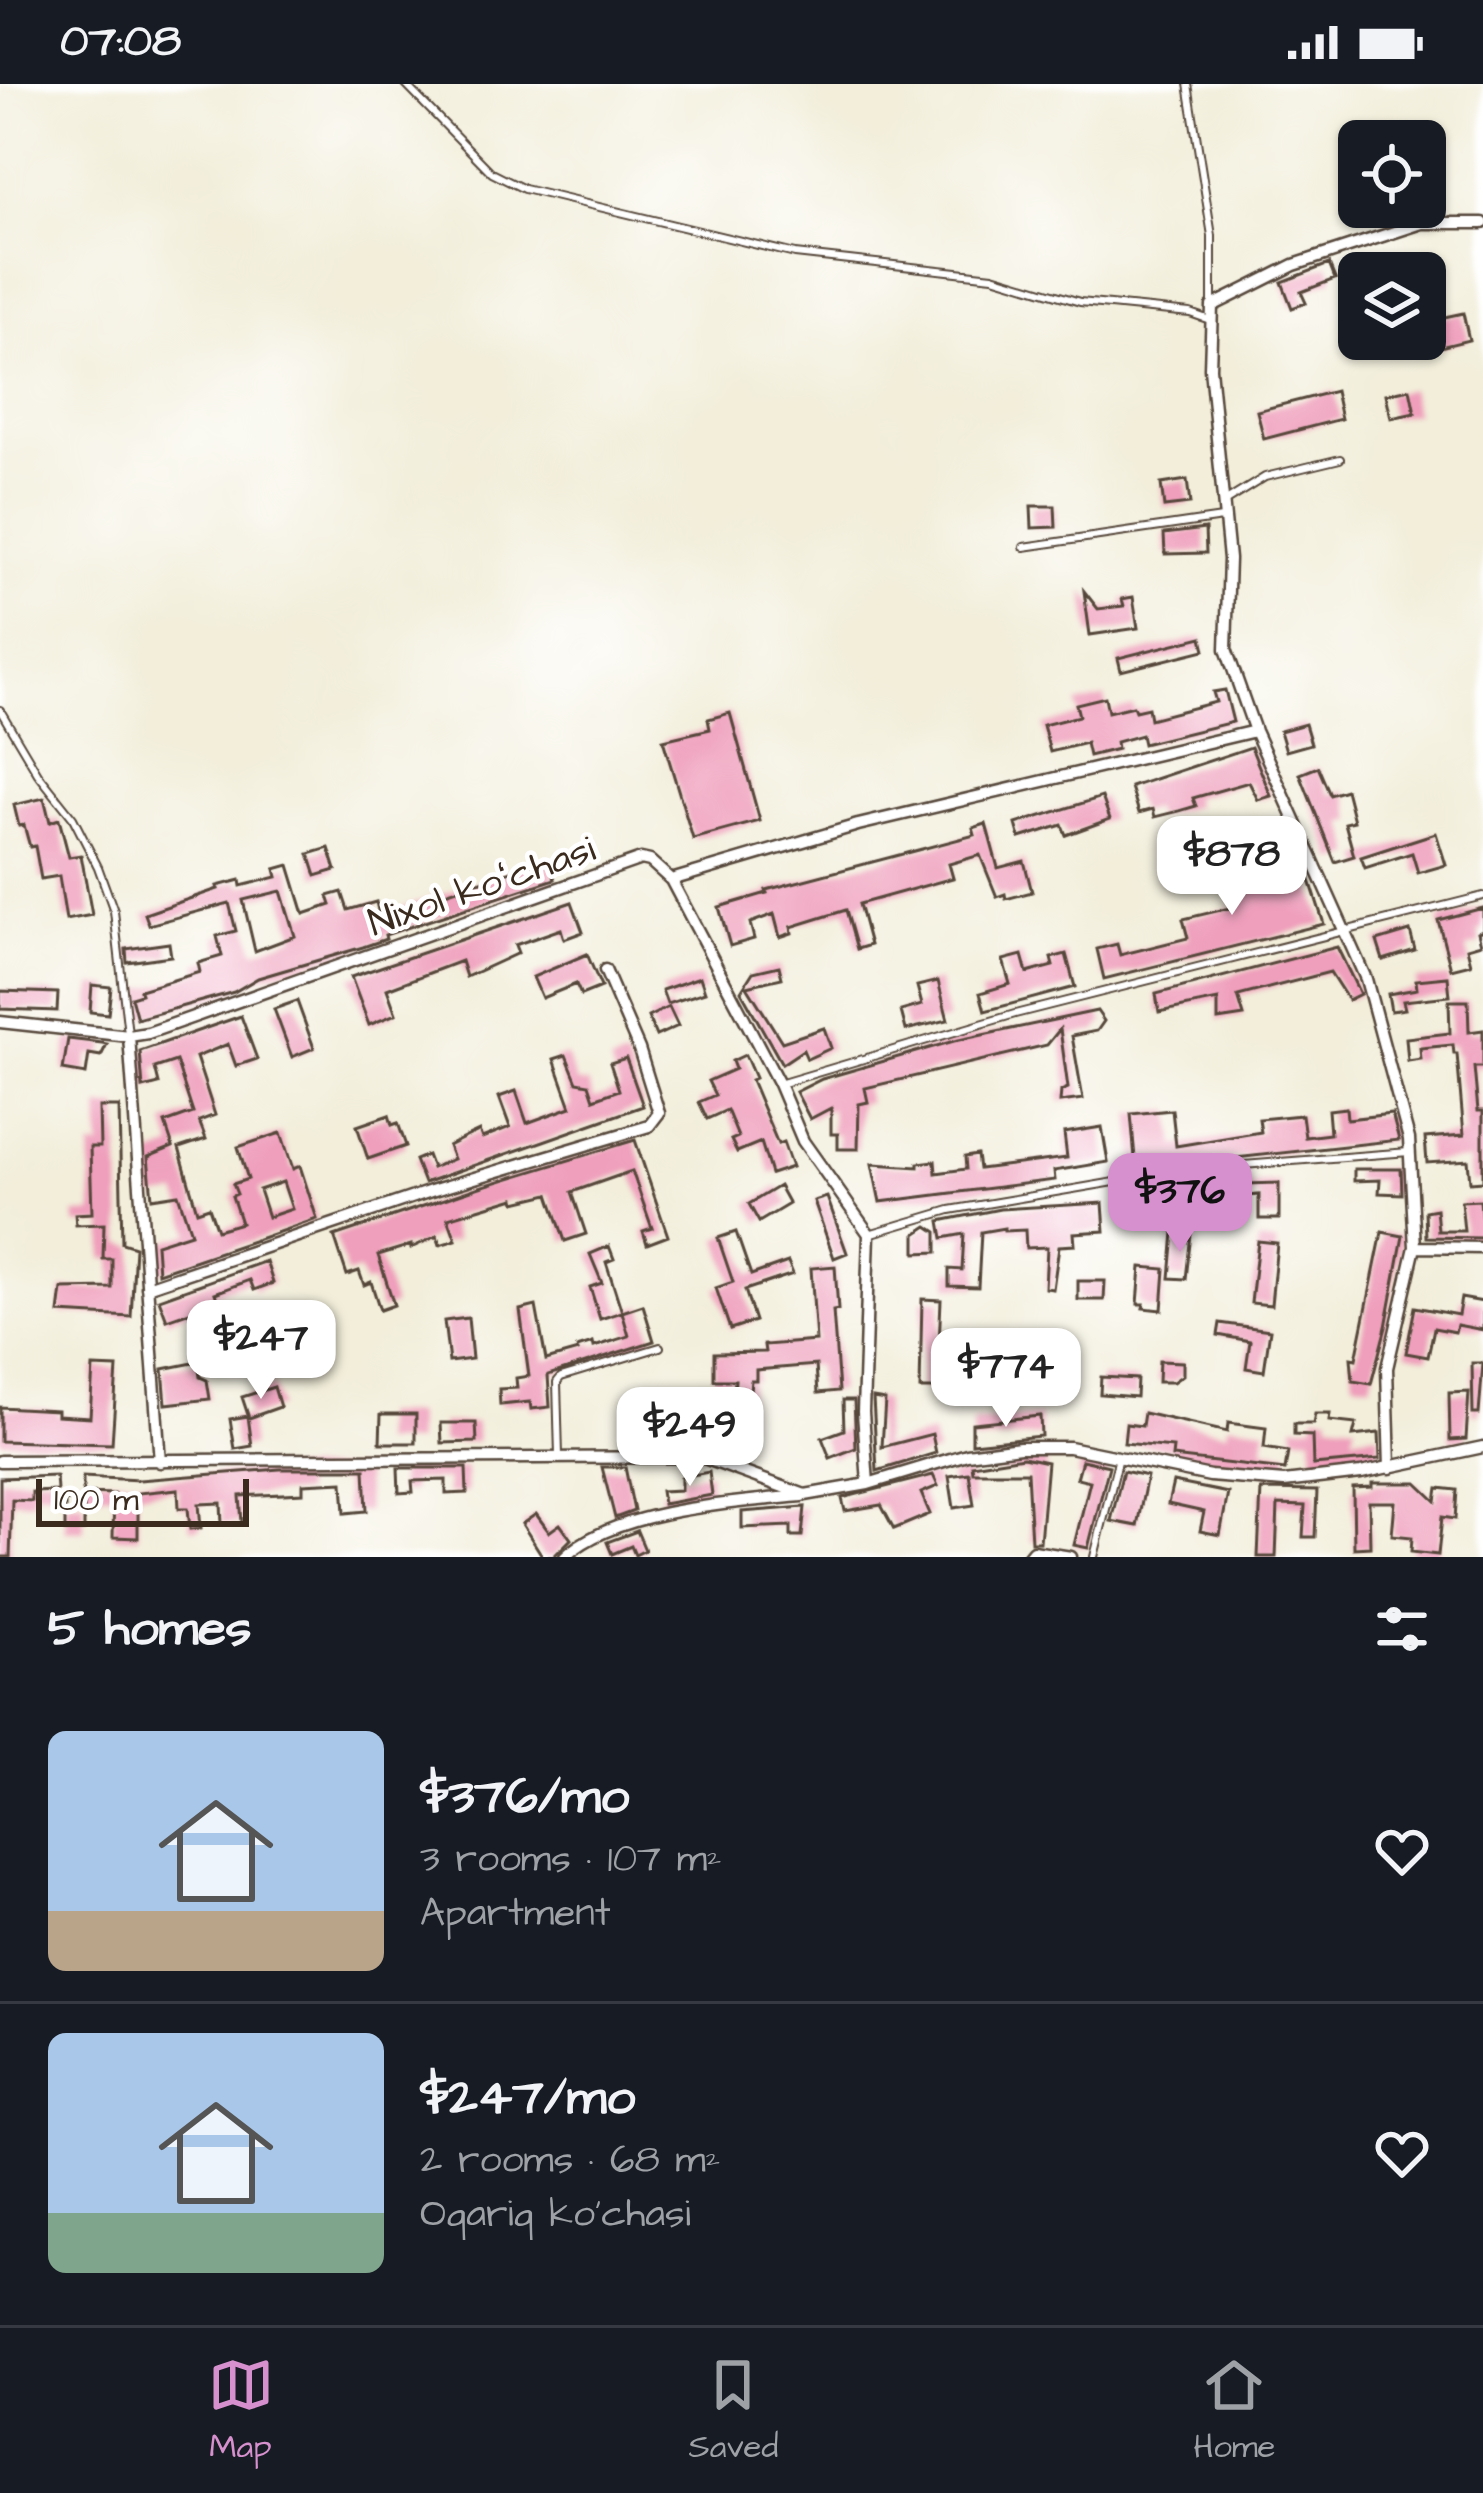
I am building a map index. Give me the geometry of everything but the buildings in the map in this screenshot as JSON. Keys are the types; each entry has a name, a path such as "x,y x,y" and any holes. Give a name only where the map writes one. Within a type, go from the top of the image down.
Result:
{"street":[{"path":"1390,1468 1387,1368 1415,1247 1409,1152 1366,980 1256,731 1226,649 1229,559 1210,368 1212,306 1294,265 1422,223 1483,223"},
{"path":"868,1484 863,1412 869,1234 802,1141 779,1084 671,880 858,825 1256,731"},
{"name":"Nixol koʻchasi","path":"0,1022 129,1036 148,1033 641,860 650,861 671,880"},
{"path":"147,1287 431,1191 649,1126 659,1113 604,970"},
{"path":"129,1036 160,1462"},
{"path":"1415,1247 1483,1248"},
{"path":"565,1557 593,1537 659,1515 868,1484 967,1454 1020,1447 1069,1448 1210,1476 1283,1482 1390,1468 1483,1447"},
{"path":"0,1461 701,1457 806,1495"},
{"path":"1028,1557 1034,1551 1071,1557"}],"lane":[{"path":"405,84 492,172 524,189 795,254 993,276 1080,302 1190,313 1211,321"},
{"path":"1188,84 1212,236 1212,306"},
{"path":"1024,547 1222,513 1229,497 1265,477 1340,459"},
{"path":"0,710 38,774 74,818 98,867 114,911 129,1036"},
{"path":"779,1084 1015,1013 1483,896"},
{"path":"869,1234 950,1210 1191,1169 1409,1152"},
{"path":"560,1460 557,1382 561,1377 660,1347"},
{"path":"1094,1557 1119,1457"}]}
